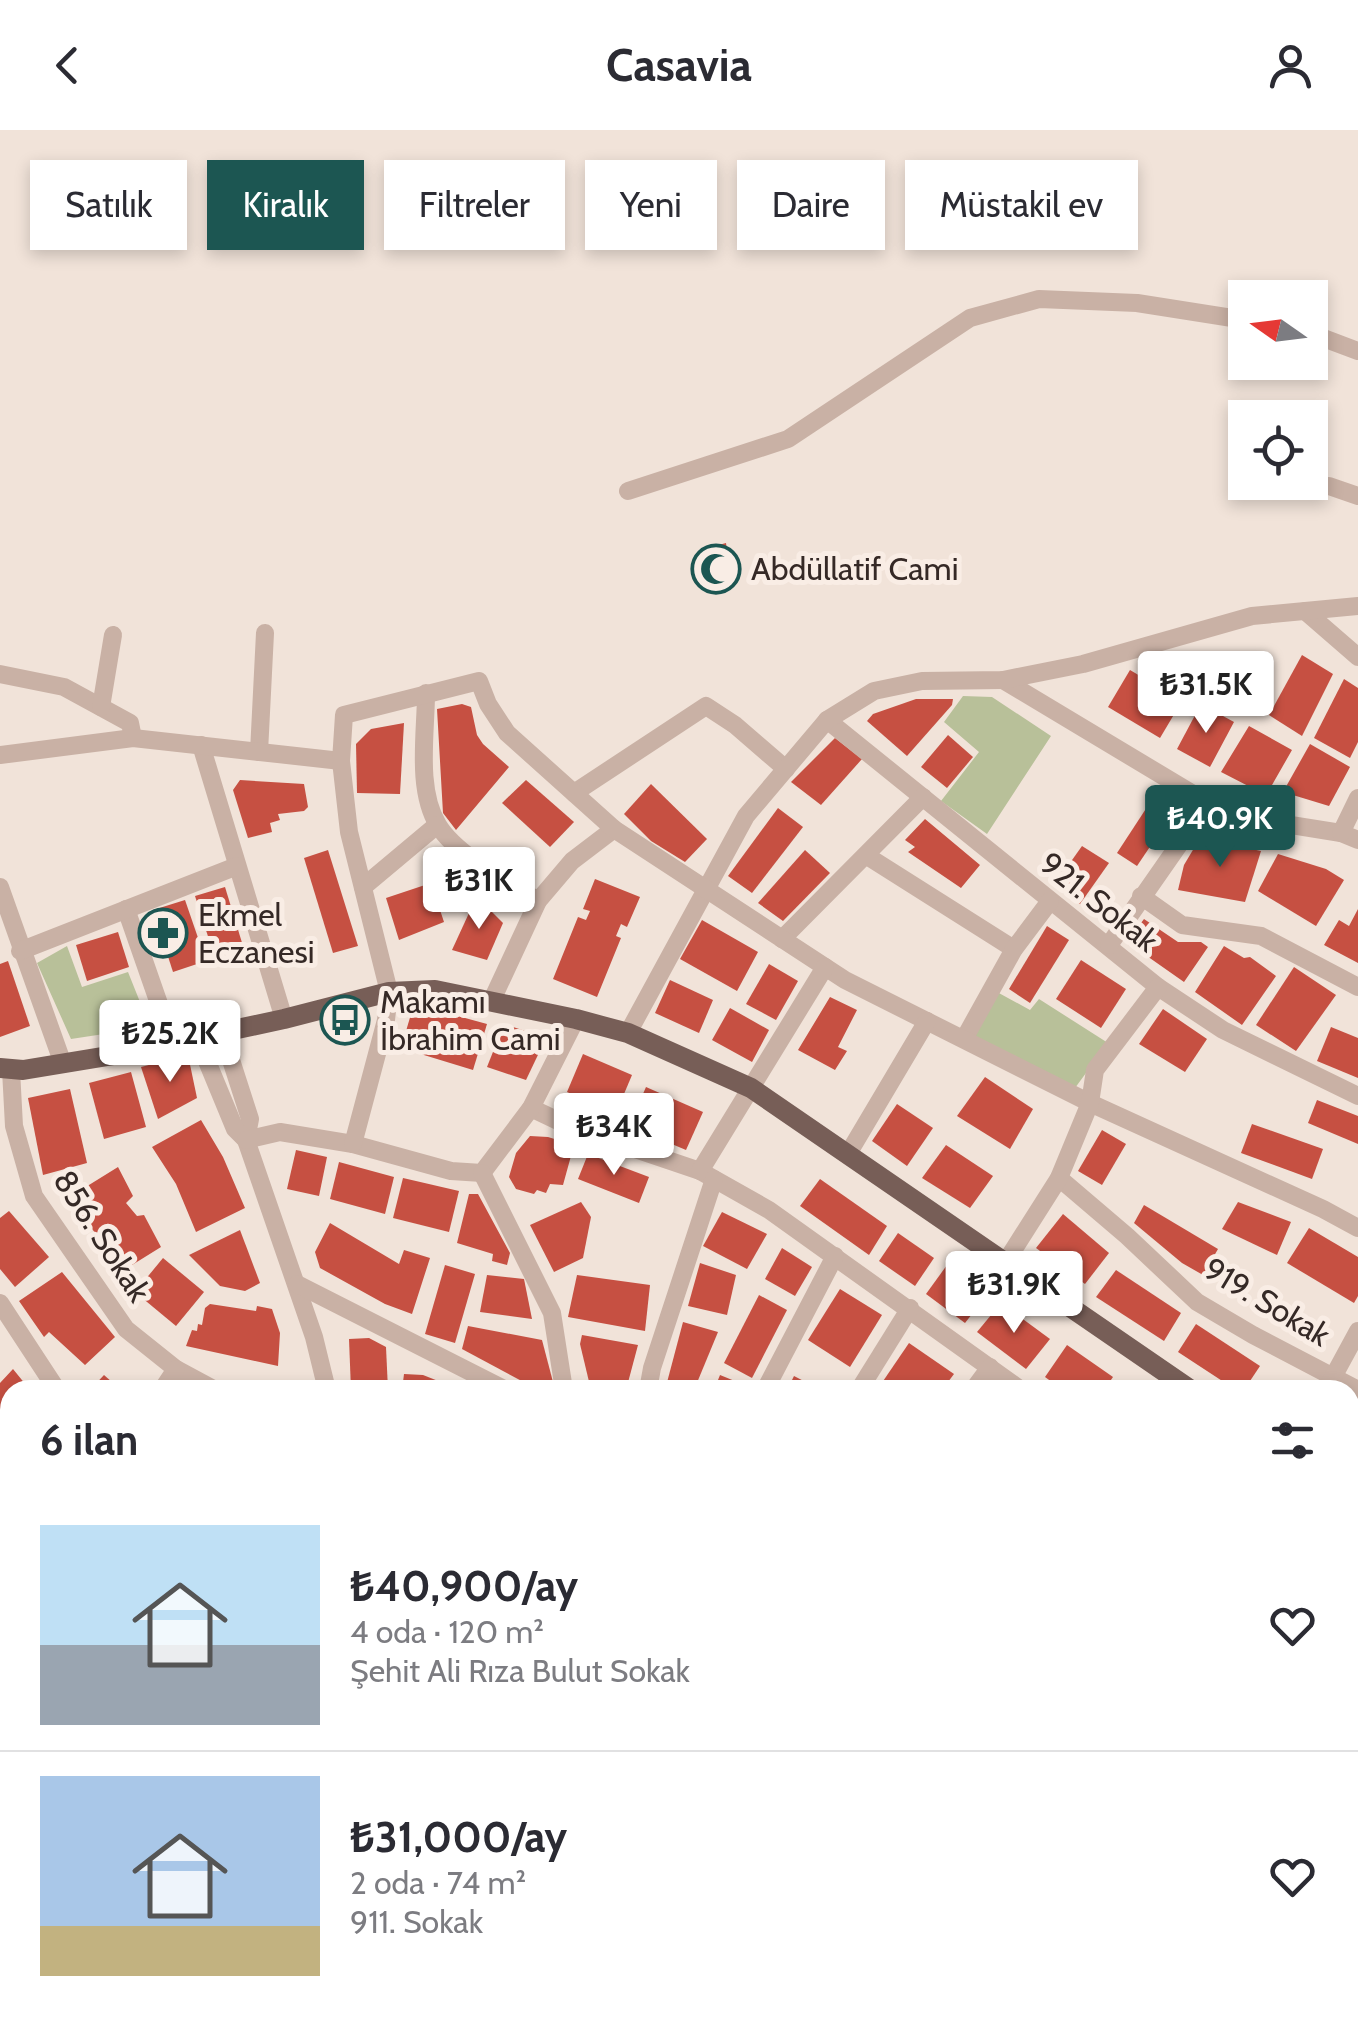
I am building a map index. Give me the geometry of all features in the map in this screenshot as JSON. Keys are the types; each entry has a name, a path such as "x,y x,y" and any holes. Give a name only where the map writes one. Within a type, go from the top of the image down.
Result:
{"main road":[{"path":"5,1069 62,1064 222,1032 389,992 434,990 576,1020 628,1034 752,1088 1176,1380"}],"street":[{"path":"628,492 788,439 970,318 1039,299 1138,302 1228,317"},
{"path":"1328,340 1358,351"},
{"path":"1329,486 1358,496"},
{"path":"628,1034 746,816 827,720 874,691 922,681 1003,680 1083,664 1252,616 1358,606"},
{"path":"1305,611 1358,657"},
{"path":"259,752 265,633"},
{"path":"101,707 114,635"},
{"path":"0,674 64,686 130,723 133,738"},
{"path":"354,1144 386,1020 389,992 349,832 341,761 344,715 480,680 488,704 507,733 614,829 825,967 1090,1103 1358,1228"},
{"path":"1003,680 1208,802 1254,819 1349,836 1358,798"},
{"path":"426,693 426,789 438,825 477,862 538,901"},
{"path":"574,793 706,706 735,725 786,769"},
{"name":"921. Sokak","path":"827,720 1158,987 1224,1030 1358,1096"},
{"path":"0,755 133,738 341,761"},
{"path":"200,745 284,1019"},
{"path":"782,940 923,797"},
{"path":"1109,946 1208,802"},
{"path":"364,887 438,825"},
{"path":"492,1000 538,901 572,862 614,829"},
{"path":"868,856 1014,949"},
{"path":"20,951 237,866"},
{"path":"0,887 62,1064"},
{"path":"1142,896 1182,925 1261,936 1358,987"},
{"path":"964,1040 1014,949 1050,901"},
{"path":"126,909 172,1041"},
{"path":"650,1380 707,1175 752,1088 825,967"},
{"path":"1005,1262 1059,1178 1090,1103 1096,1070 1158,987"},
{"path":"482,1173 531,1108 576,1020"},
{"path":"848,1154 927,1021"},
{"path":"222,1032 250,1119 246,1140"},
{"path":"197,1037 235,1129 246,1140 314,1336 325,1380"},
{"name":"856. Sokak","path":"5,1069 14,1126 34,1196 126,1328 176,1369 197,1380"},
{"path":"531,1108 573,1128 707,1175 769,1210 1008,1380"},
{"path":"246,1140 280,1132 354,1144 451,1171 482,1173"},
{"path":"482,1173 552,1313 562,1380"},
{"name":"919. Sokak","path":"1059,1178 1197,1302 1325,1380"},
{"path":"770,1380 835,1256"},
{"path":"296,1284 486,1380"},
{"path":"0,1303 50,1380"},
{"path":"865,1380 910,1308"},
{"path":"1332,1380 1358,1331"},
{"path":"980,1380 990,1367"},
{"path":"169,1380 176,1369"}],"green space":[{"path":"963,696 992,697 1051,736 987,834 941,801 979,752 944,722"},
{"path":"67,946 82,987 128,972 150,1027 71,1039 37,963"},
{"path":"997,992 1030,1010 1039,999 1108,1043 1075,1088 971,1037"}],"building":[{"name":"Abdüllatif Cami","path":"726,543 732,587 707,591 700,550"},
{"path":"1302,655 1333,674 1302,736 1269,715"},
{"path":"1130,670 1182,701 1160,738 1108,707"},
{"path":"1344,679 1358,688 1358,742 1350,758 1314,738"},
{"path":"916,699 953,699 907,756 867,721 873,714"},
{"path":"462,704 471,707 483,744 509,767 456,830 443,813 437,709"},
{"path":"1201,704 1234,722 1210,767 1177,749"},
{"path":"404,723 400,794 357,793 356,744 371,729"},
{"path":"1249,726 1292,750 1268,792 1221,772"},
{"path":"948,735 973,757 947,788 921,767"},
{"path":"835,738 862,759 821,805 791,782"},
{"path":"1310,744 1350,767 1329,806 1283,792"},
{"path":"240,780 304,784 308,807 278,814 280,820 270,823 272,832 248,838 233,790"},
{"path":"526,780 574,822 550,847 502,803"},
{"path":"651,784 707,839 685,862 651,841 624,814"},
{"path":"1151,801 1172,814 1137,866 1117,853"},
{"path":"778,808 803,827 752,893 728,876"},
{"path":"925,819 980,865 961,888 908,852 915,847 905,840"},
{"path":"1200,838 1261,851 1245,902 1178,890 1184,865"},
{"path":"1082,846 1109,863 1080,904 1055,884"},
{"path":"328,850 358,946 333,953 304,858"},
{"path":"805,850 830,873 783,921 758,903"},
{"path":"1278,854 1326,869 1344,880 1316,926 1258,891"},
{"path":"595,879 640,897 627,927 621,924 616,936 621,938 597,997 553,979 578,917 586,920 590,911 583,909"},
{"path":"431,883 444,922 399,940 386,898"},
{"path":"225,887 243,946 214,955 195,896"},
{"path":"185,900 206,961 173,972 153,910"},
{"path":"475,900 503,923 487,960 452,950"},
{"path":"1358,909 1358,963 1324,945 1339,920 1349,926"},
{"path":"1144,919 1178,942 1201,942 1208,947 1184,982 1127,942"},
{"path":"702,920 758,952 737,991 680,959"},
{"path":"1047,926 1069,940 1030,1003 1009,989"},
{"path":"118,932 129,967 87,981 76,945"},
{"path":"1224,946 1244,958 1250,957 1276,976 1242,1025 1195,992"},
{"path":"1081,960 1126,989 1101,1028 1056,999"},
{"path":"8,961 30,1026 0,1037 0,964"},
{"path":"769,964 798,981 776,1020 746,1004"},
{"path":"1294,967 1336,995 1296,1051 1256,1025"},
{"path":"670,980 713,1000 699,1033 655,1013"},
{"path":"830,997 857,1010 838,1047 847,1051 835,1070 798,1050"},
{"path":"414,1004 487,1024 473,1070 401,1048"},
{"path":"730,1008 769,1030 752,1062 712,1040"},
{"path":"1163,1009 1207,1039 1185,1072 1139,1044"},
{"path":"504,1024 546,1038 526,1080 487,1067"},
{"path":"1331,1027 1358,1038 1358,1078 1317,1061"},
{"path":"583,1054 632,1075 616,1113 567,1092"},
{"path":"188,1055 197,1098 158,1119 141,1067"},
{"path":"131,1072 146,1127 104,1139 89,1083"},
{"path":"985,1077 1033,1109 1010,1149 957,1116"},
{"path":"646,1087 703,1112 686,1150 629,1126"},
{"path":"70,1089 87,1163 43,1175 28,1098"},
{"path":"1317,1100 1358,1116 1358,1144 1308,1123"},
{"path":"897,1104 933,1128 907,1166 872,1141"},
{"path":"201,1120 223,1157 245,1208 196,1232 176,1184 152,1147"},
{"path":"1252,1124 1323,1149 1312,1179 1241,1153"},
{"path":"1102,1130 1126,1144 1102,1185 1078,1171"},
{"path":"530,1136 574,1145 563,1185 550,1184 546,1193 516,1189 509,1177 516,1153"},
{"path":"946,1145 993,1176 970,1208 922,1178"},
{"path":"296,1150 327,1157 319,1196 287,1189"},
{"path":"588,1154 649,1177 639,1203 578,1179"},
{"path":"339,1162 394,1177 385,1214 330,1199"},
{"path":"118,1167 133,1196 126,1203 137,1216 144,1215 161,1247 124,1270 68,1198"},
{"path":"403,1178 459,1191 449,1232 393,1218"},
{"path":"820,1179 887,1226 869,1255 800,1206"},
{"path":"469,1194 478,1194 510,1253 507,1265 492,1261 493,1254 457,1243"},
{"path":"581,1202 591,1217 583,1258 554,1272 530,1225"},
{"path":"1238,1202 1291,1222 1277,1255 1222,1229"},
{"path":"1144,1205 1218,1249 1203,1275 1182,1263 1134,1223"},
{"path":"9,1211 49,1257 15,1287 0,1269 0,1218"},
{"path":"722,1212 767,1234 747,1269 703,1246"},
{"path":"1063,1214 1109,1253 1085,1284 1036,1248"},
{"path":"330,1223 399,1264 404,1250 430,1258 412,1314 385,1304 320,1268 315,1252"},
{"path":"1309,1228 1358,1257 1358,1296 1354,1303 1287,1263"},
{"path":"240,1230 260,1283 245,1291 220,1286 189,1255"},
{"path":"898,1233 934,1258 915,1286 879,1261"},
{"path":"782,1248 812,1267 795,1296 765,1279"},
{"path":"163,1258 204,1292 176,1326 135,1292"},
{"path":"700,1263 736,1275 727,1315 688,1306"},
{"path":"445,1265 475,1274 455,1343 425,1334"},
{"path":"947,1265 987,1295 965,1323 926,1294"},
{"path":"1116,1270 1181,1313 1164,1341 1096,1297"},
{"path":"62,1272 115,1337 85,1365 49,1332 44,1337 19,1301"},
{"path":"487,1275 524,1279 532,1319 480,1312"},
{"path":"577,1275 650,1285 645,1331 568,1317"},
{"path":"840,1289 882,1315 850,1367 808,1340"},
{"path":"759,1295 787,1310 752,1378 724,1363"},
{"path":"1001,1303 1050,1339 1026,1369 977,1332"},
{"path":"210,1304 256,1311 257,1306 272,1309 280,1333 278,1366 186,1346 192,1330 197,1331 198,1324 202,1325 205,1308"},
{"path":"683,1322 718,1332 698,1380 668,1380"},
{"path":"1196,1324 1260,1366 1251,1380 1221,1380 1178,1352"},
{"path":"468,1326 542,1340 552,1380 520,1380 462,1349"},
{"path":"582,1335 638,1345 629,1380 589,1380 580,1344"},
{"path":"369,1338 386,1347 388,1380 351,1380 349,1339"},
{"path":"909,1343 954,1374 950,1380 884,1380"},
{"path":"1067,1345 1113,1377 1049,1380 1045,1377"},
{"path":"13,1369 22,1380 3,1380"},
{"path":"404,1374 436,1380 403,1380"}],"place":[{"name":"Abdüllatif Cami","path":"716,569"},
{"name":"Ekmel Eczanesi","path":"163,933"},
{"name":"Makamı İbrahim Cami","path":"345,1020"}]}
